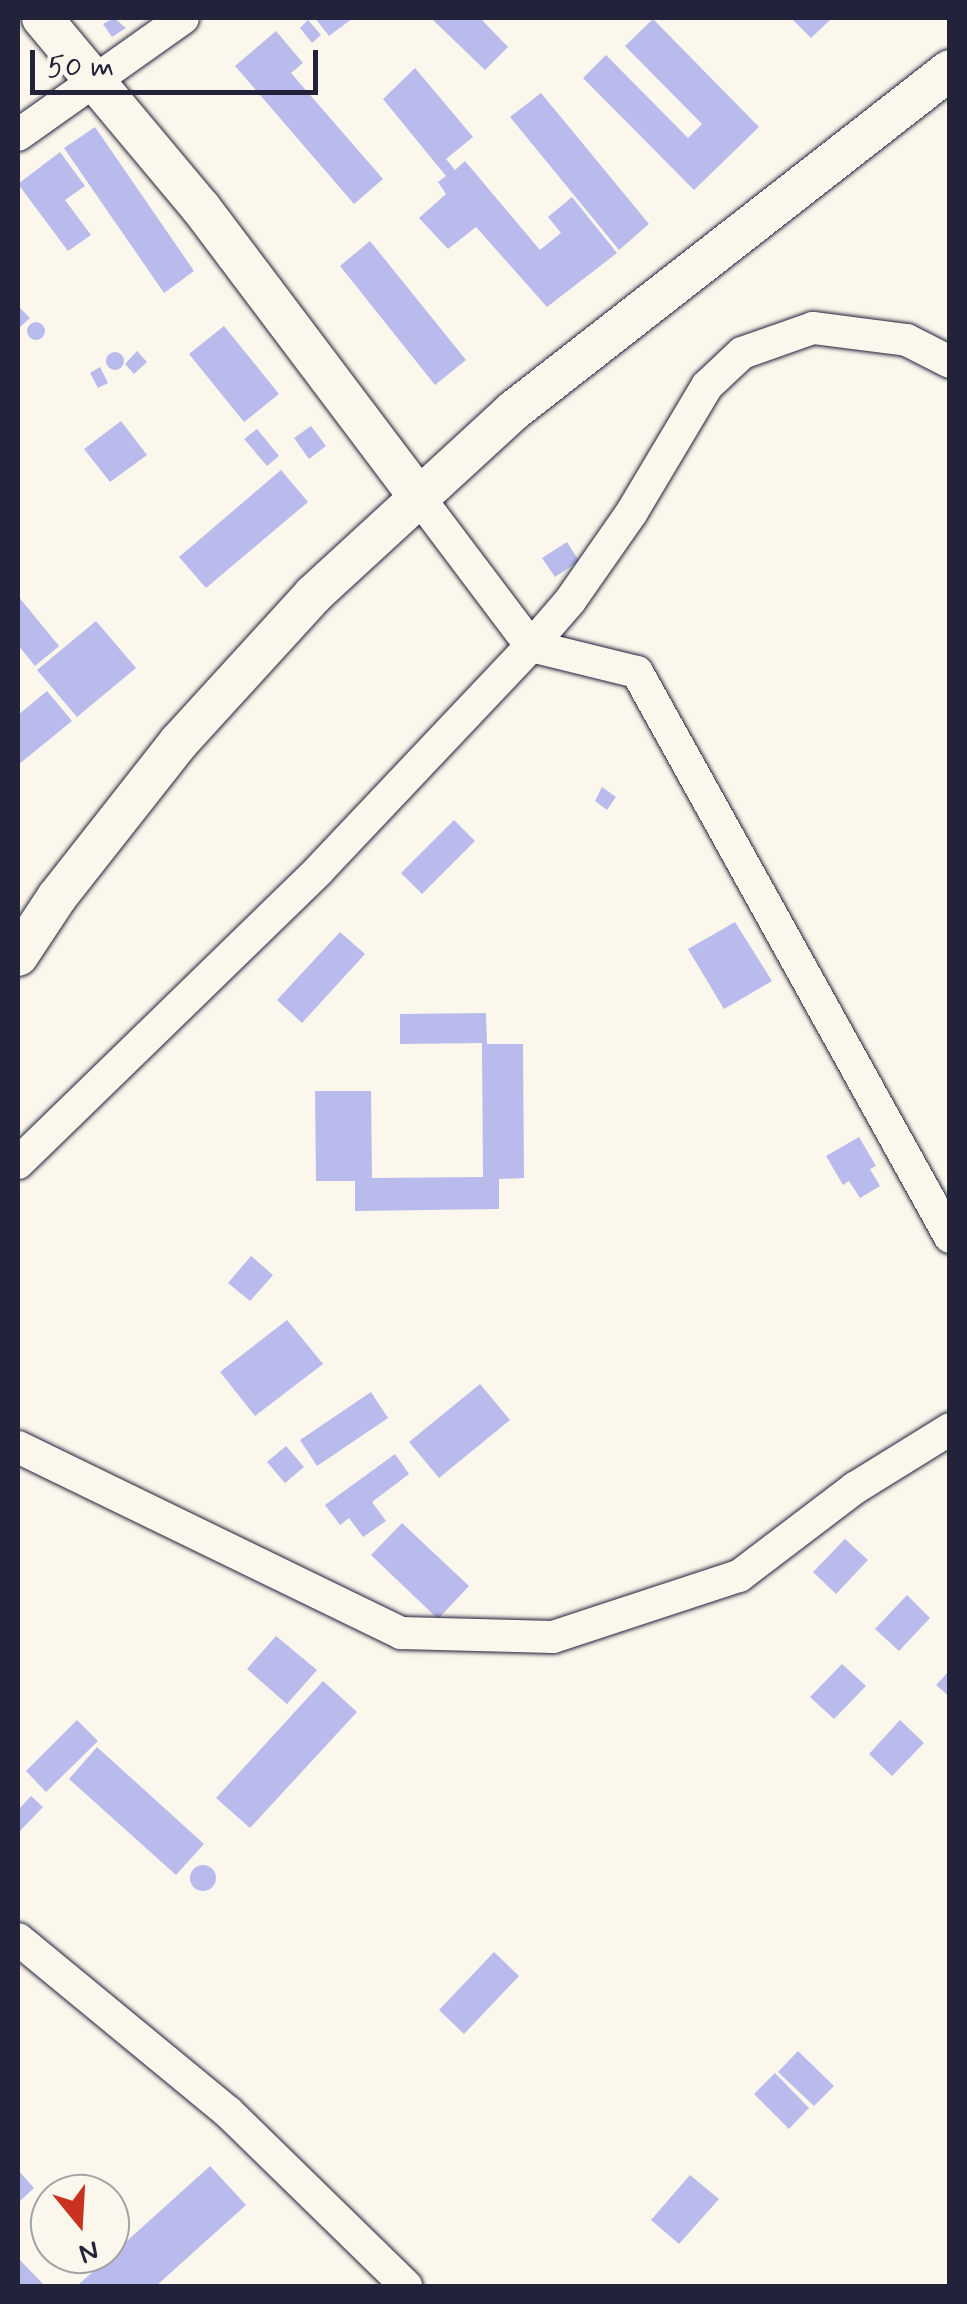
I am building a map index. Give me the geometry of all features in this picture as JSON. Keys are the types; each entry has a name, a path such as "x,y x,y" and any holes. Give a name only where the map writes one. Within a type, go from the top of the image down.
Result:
{"street":[{"path":"42,18 201,208 531,646 637,672 945,1219"},
{"path":"18,135 183,18"},
{"path":"18,956 94,847 227,687 313,596 418,496 524,402 950,70"},
{"path":"18,1163 319,870 531,646 570,602 632,512 707,386 742,352 813,328 907,340 950,362"},
{"path":"18,1446 401,1632 554,1636 739,1576 855,1488 950,1429"},
{"path":"18,1939 228,2112 406,2286"}],"building":[{"path":"114,18 126,28 112,37 103,24"},
{"path":"315,18 353,18 329,36"},
{"path":"480,18 508,47 485,70 433,20"},
{"path":"791,18 832,18 811,38"},
{"path":"653,19 759,127 694,190 583,78 606,55 688,138 702,124 625,46"},
{"path":"308,20 321,35 312,43 300,28"},
{"path":"276,31 303,63 291,73 383,179 354,204 235,66"},
{"path":"415,68 473,137 446,159 455,170 465,161 540,250 561,233 548,217 572,197 617,253 547,307 476,227 448,249 419,218 446,194 438,182 446,176 383,99"},
{"path":"541,93 649,224 619,250 510,117"},
{"path":"95,127 194,271 164,293 64,148"},
{"path":"60,152 85,186 65,200 91,235 68,251 18,184"},
{"path":"370,241 466,360 435,385 340,266"},
{"path":"18,306 30,318 18,329"},
{"path":"36,322 45,331 36,340 27,331"},
{"path":"224,326 279,394 244,422 189,354"},
{"path":"137,351 147,362 134,374 125,364"},
{"path":"115,352 124,361 115,370 106,361"},
{"path":"100,367 108,383 98,388 90,373"},
{"path":"121,421 147,455 110,482 84,449"},
{"path":"311,426 326,446 309,459 294,438"},
{"path":"257,429 279,456 267,466 244,439"},
{"path":"281,470 308,502 206,588 179,557"},
{"path":"567,542 579,561 555,577 542,558"},
{"path":"18,596 59,646 35,666 18,645"},
{"path":"96,621 136,668 77,717 37,670"},
{"path":"47,691 72,721 18,765 18,715"},
{"path":"602,787 616,797 607,810 595,801"},
{"path":"454,820 475,841 422,894 401,873"},
{"path":"735,922 772,981 724,1009 688,949"},
{"path":"340,932 365,954 302,1023 277,1000"},
{"path":"486,1013 487,1044 523,1044 524,1178 499,1179 499,1209 355,1211 355,1181 316,1181 315,1091 371,1091 372,1178 483,1177 482,1043 400,1044 400,1014"},
{"path":"859,1137 876,1166 870,1169 880,1186 860,1198 849,1181 843,1185 826,1156"},
{"path":"251,1256 273,1275 250,1301 228,1283"},
{"path":"287,1320 323,1364 255,1416 220,1372"},
{"path":"480,1384 510,1420 439,1478 409,1442"},
{"path":"371,1392 388,1418 317,1466 300,1440"},
{"path":"286,1446 304,1467 285,1483 267,1462"},
{"path":"395,1454 409,1474 372,1502 386,1521 363,1537 349,1518 340,1525 325,1505"},
{"path":"402,1523 469,1586 438,1619 371,1555"},
{"path":"845,1539 868,1560 836,1594 813,1572"},
{"path":"907,1595 930,1618 899,1651 875,1629"},
{"path":"276,1636 317,1670 287,1704 247,1669"},
{"path":"842,1664 866,1686 834,1719 810,1697"},
{"path":"950,1670 950,1697 936,1685"},
{"path":"323,1681 357,1712 250,1828 216,1798"},
{"path":"77,1720 98,1741 46,1792 26,1771"},
{"path":"900,1720 924,1743 892,1776 869,1754"},
{"path":"97,1747 204,1844 176,1875 69,1779"},
{"path":"31,1796 43,1807 18,1833 18,1810"},
{"path":"203,1865 212,1869 216,1878 212,1887 203,1891 194,1887 190,1878 194,1869"},
{"path":"494,1952 519,1976 464,2034 439,2010"},
{"path":"798,2051 834,2086 814,2106 778,2072"},
{"path":"775,2073 809,2108 789,2129 754,2094"},
{"path":"210,2166 246,2205 156,2286 77,2286 90,2274 130,2274 130,2238"},
{"path":"18,2170 30,2184 30,2192 18,2203"},
{"path":"690,2175 719,2199 679,2244 651,2220"},
{"path":"18,2258 45,2286 18,2286"}]}
